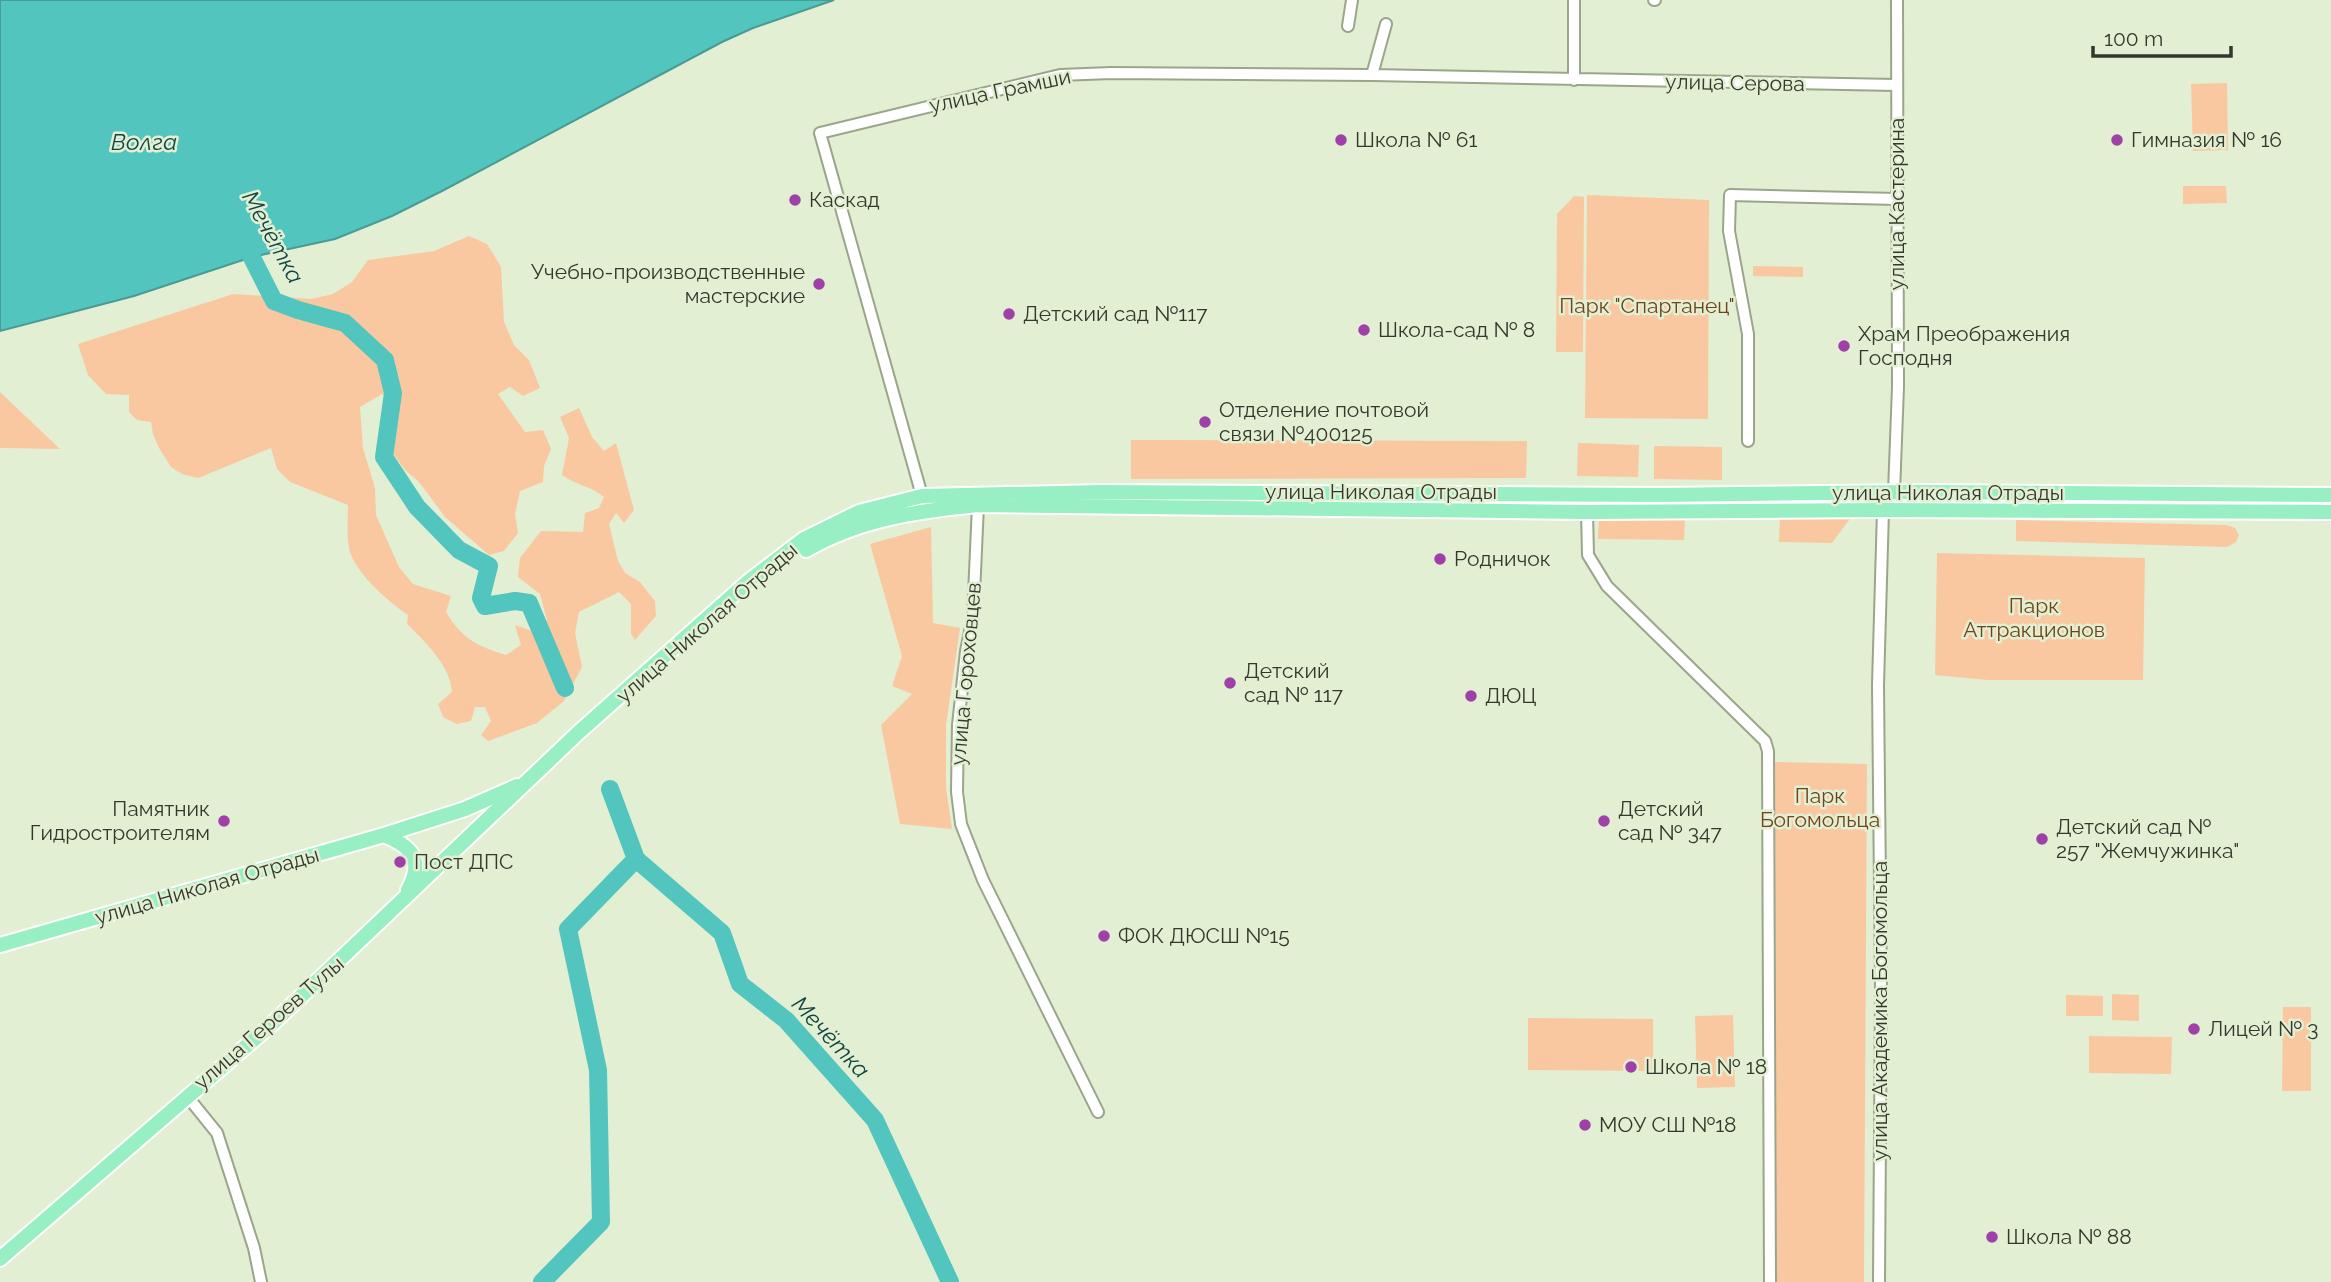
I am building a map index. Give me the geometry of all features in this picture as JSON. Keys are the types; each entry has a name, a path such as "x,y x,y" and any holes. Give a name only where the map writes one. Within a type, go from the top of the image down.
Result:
{"main road":[{"name":"улица Николая Отрады","path":"531,780 579,732 749,581 804,540 859,512 924,503 1100,492 2331,495"},
{"name":"улица Николая Отрады","path":"0,945 384,835 465,809 531,780 782,566 838,533 924,503 1587,512 2331,512"},
{"name":"улица Героев Тулы","path":"0,1259 272,1024 531,780"},
{"path":"384,835 403,844 413,855 416,870 406,895"}],"street":[{"path":"1348,26 1352,0"},
{"path":"1574,0 1574,80"},
{"name":"улица Кастерина","path":"1894,492 1898,387 1897,0"},
{"path":"1372,75 1386,24"},
{"name":"улица Грамши","path":"924,503 820,133 1060,75 1372,75 1574,80"},
{"name":"улица Серова","path":"1574,80 1896,85"},
{"path":"1748,440 1748,334 1729,230 1730,195 1897,199"},
{"name":"улица Академика Богомольца","path":"1879,1282 1881,990 1878,685 1883,510 1894,492"},
{"name":"улица Гороховцев","path":"978,505 973,617 966,651 958,725 957,792 961,824 982,880 1098,1112"},
{"path":"1587,512 1588,555 1607,586 1765,741 1768,751 1770,1282"},
{"path":"187,1096 217,1133 254,1248 261,1282"}],"green space":[{"path":"2227,83 2228,150 2193,151 2191,84"},
{"path":"2183,186 2226,186 2227,203 2183,204"},
{"name":"Парк \"Спартанец\"","path":"1587,195 1709,200 1708,419 1585,418"},
{"path":"1574,196 1584,197 1583,352 1556,352 1557,214"},
{"path":"469,236 487,244 501,267 504,322 514,345 529,360 540,388 523,396 510,387 498,394 525,432 543,430 551,449 544,466 543,482 520,491 515,514 518,533 504,551 489,555 445,517 391,451 392,428 398,403 382,394 360,407 363,448 375,488 376,515 399,567 413,584 451,596 446,612 458,629 471,640 506,655 521,645 515,625 532,631 547,620 540,594 518,577 520,558 541,531 583,532 585,513 599,508 604,497 562,475 569,438 560,417 579,408 592,437 604,451 616,443 634,510 624,523 616,513 609,524 618,561 625,573 640,582 655,601 656,616 635,640 631,634 631,604 619,592 579,612 575,633 582,667 564,701 537,723 488,741 481,735 491,721 485,707 475,707 471,721 457,724 443,717 438,704 452,692 447,673 436,655 407,624 408,615 376,589 356,564 348,544 348,505 290,482 277,469 271,448 198,478 182,474 171,467 159,448 151,422 137,420 129,412 129,395 106,394 88,375 78,344 233,294 311,299 333,294 352,282 368,260 434,251"},
{"path":"1753,266 1803,267 1803,277 1753,276"},
{"path":"0,392 60,449 0,448"},
{"path":"1131,440 1527,441 1526,478 1131,479"},
{"path":"1578,443 1639,445 1638,477 1577,476"},
{"path":"1654,446 1722,447 1722,480 1654,479"},
{"path":"1599,516 1685,517 1684,540 1598,539"},
{"path":"1780,516 1852,516 1832,543 1779,542"},
{"path":"2016,520 2226,525 2235,528 2239,535 2236,542 2227,547 2016,541"},
{"path":"931,527 933,623 960,628 946,725 946,788 952,829 900,824 881,725 912,694 892,686 902,656 870,544"},
{"name":"Парк Аттракционов","path":"1937,553 2145,558 2143,680 1988,680 1935,675"},
{"name":"Парк Богомольца","path":"1775,762 1867,764 1864,1282 1776,1282"},
{"path":"2112,994 2139,995 2139,1021 2112,1020"},
{"path":"2066,995 2103,996 2103,1016 2066,1016"},
{"path":"2283,1007 2311,1007 2311,1091 2282,1091"},
{"path":"1733,1015 1735,1087 1697,1088 1695,1016"},
{"path":"1528,1018 1653,1019 1653,1071 1528,1070"},
{"path":"2089,1036 2172,1037 2171,1074 2089,1073"}],"water":[{"name":"Волга","path":"0,0 834,0 753,28 722,42 442,191 392,216 335,239 252,257 134,296 0,331"}],"waterway":[{"name":"Мечётка","path":"241,236 274,301 345,323 385,360 393,393 384,457 417,507 459,550 489,566 481,598 485,606 515,601 529,603 565,688"},
{"name":"Мечётка","path":"610,789 636,859 722,933 740,984 786,1020 875,1120 950,1282"},
{"name":"Мечётка","path":"542,1282 601,1222 598,1070 568,929 636,859"}],"place":[{"name":"Школа № 61","path":"1341,140"},
{"name":"Гимназия № 16","path":"2117,140"},
{"name":"Каскад","path":"795,200"},
{"name":"Учебно-производственные мастерские","path":"819,284"},
{"name":"Детский сад №117","path":"1009,314"},
{"name":"Школа-сад № 8","path":"1364,330"},
{"name":"Храм Преображения Господня","path":"1844,346"},
{"name":"Отделение почтовой связи №400125","path":"1205,422"},
{"name":"Родничок","path":"1440,559"},
{"name":"Детский сад № 117","path":"1230,683"},
{"name":"ДЮЦ","path":"1471,696"},
{"name":"Памятник Гидростроителям","path":"224,821"},
{"name":"Детский сад № 347","path":"1604,821"},
{"name":"Детский сад № 257 \"Жемчужинка\"","path":"2042,839"},
{"name":"Пост ДПС","path":"400,862"},
{"name":"ФОК ДЮСШ №15","path":"1104,936"},
{"name":"Лицей № 3","path":"2194,1029"},
{"name":"Школа № 18","path":"1631,1067"},
{"name":"МОУ СШ №18","path":"1585,1125"},
{"name":"Школа № 88","path":"1992,1237"}]}
